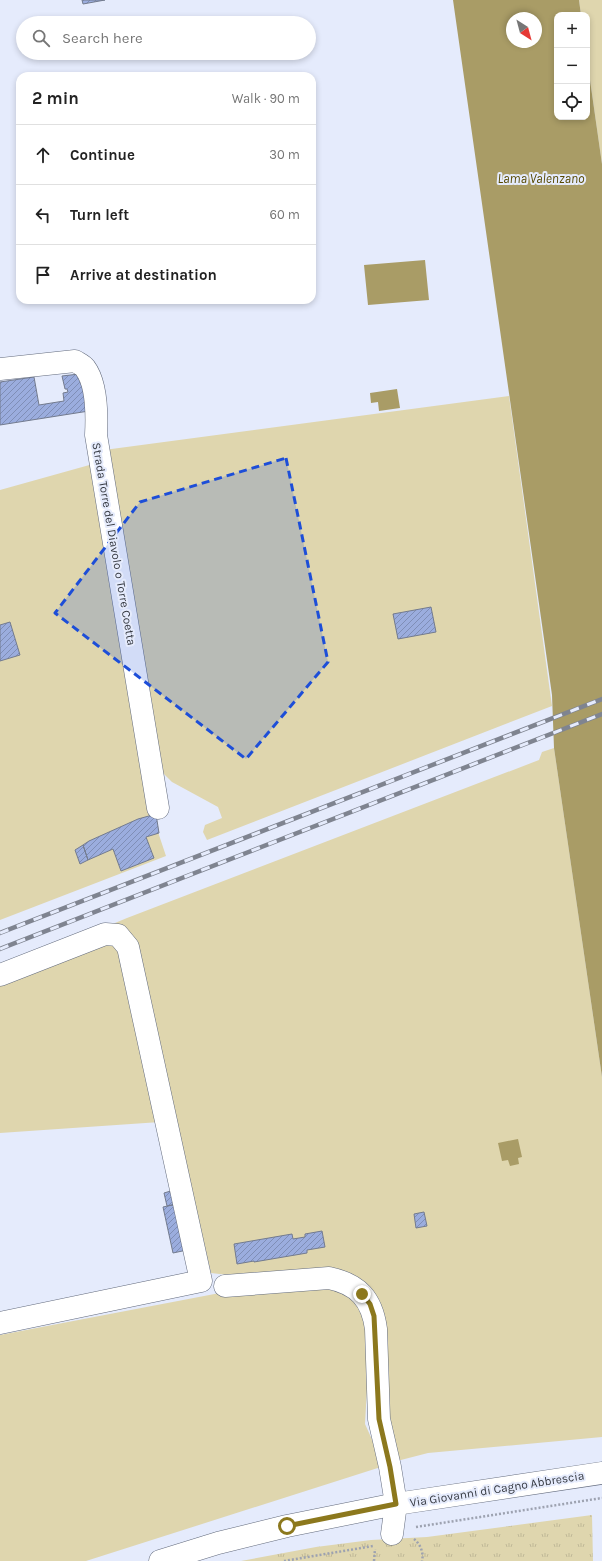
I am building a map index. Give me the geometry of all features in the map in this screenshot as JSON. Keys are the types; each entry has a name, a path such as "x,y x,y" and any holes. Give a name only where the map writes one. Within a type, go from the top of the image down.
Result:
{"main road":[{"name":"Strada Torre del Diavolo o Torre Coetta","path":"0,368 75,361 85,367 91,380 97,413 96,435 158,808"},
{"path":"0,975 105,934 118,935 128,947 201,1281 0,1323"},
{"path":"225,1286 329,1278 342,1280 353,1286 370,1304 374,1316 379,1419 390,1467 396,1504 393,1536"},
{"name":"Via Giovanni di Cagno Abbrescia","path":"160,1561 218,1543 287,1526 396,1504 602,1473"}],"path":[{"path":"284,1561 393,1536 440,1523 601,1499"}],"highlighted area":[{"path":"286,458 328,662 246,759 55,613 140,502"}],"green space":[{"path":"579,0 602,0 602,164 590,80 590,12 581,12"},
{"path":"509,396 552,706 207,840 203,832 205,825 222,818 218,807 172,782 163,773 104,450"},
{"path":"93,464 152,814 166,856 0,920 0,490"},
{"path":"554,748 602,1077 602,1437 428,1453 397,1461 391,1454 371,1292 211,1273 133,942 103,928 539,760 542,752"},
{"path":"117,941 160,1122 0,1133 0,981"},
{"path":"337,1287 362,1306 370,1336 365,1424 384,1466 86,1561 0,1561 0,1335 225,1292"},
{"path":"592,1515 593,1561 241,1561 316,1547 371,1540 427,1537"}],"water":[{"name":"Lama Valenzano","path":"453,0 579,0 581,12 554,12 554,120 590,120 590,80 602,164 602,1077 554,748 552,695"},
{"path":"425,260 429,300 368,305 364,265"},
{"path":"397,389 400,408 379,411 378,402 371,403 370,393"},
{"path":"518,1139 522,1157 518,1158 519,1164 510,1166 508,1160 502,1161 498,1143"}],"building":[{"path":"82,0 105,0 83,4"},
{"path":"79,374 89,411 0,425 0,382 34,377 39,405 64,401 63,393 68,392 67,389 65,389 62,376"},
{"path":"431,607 436,632 398,639 393,614"},
{"path":"10,622 20,655 0,661 0,625"},
{"path":"156,814 159,833 146,837 154,858 121,871 113,849 88,860 83,845 138,819"},
{"path":"83,845 88,860 80,864 75,850"},
{"path":"174,1190 177,1204 167,1206 164,1193"},
{"path":"177,1204 187,1250 173,1253 163,1207"},
{"path":"424,1212 427,1226 416,1228 414,1214"},
{"path":"322,1231 325,1247 307,1250 307,1253 237,1264 234,1244 292,1234 293,1239 305,1237 305,1234"}],"railway":[{"path":"0,933 602,699"},
{"path":"0,949 602,714"}],"route":[{"path":"287,1526 396,1504 390,1467 379,1419 376,1329 374,1316 370,1304 362,1294"}]}
